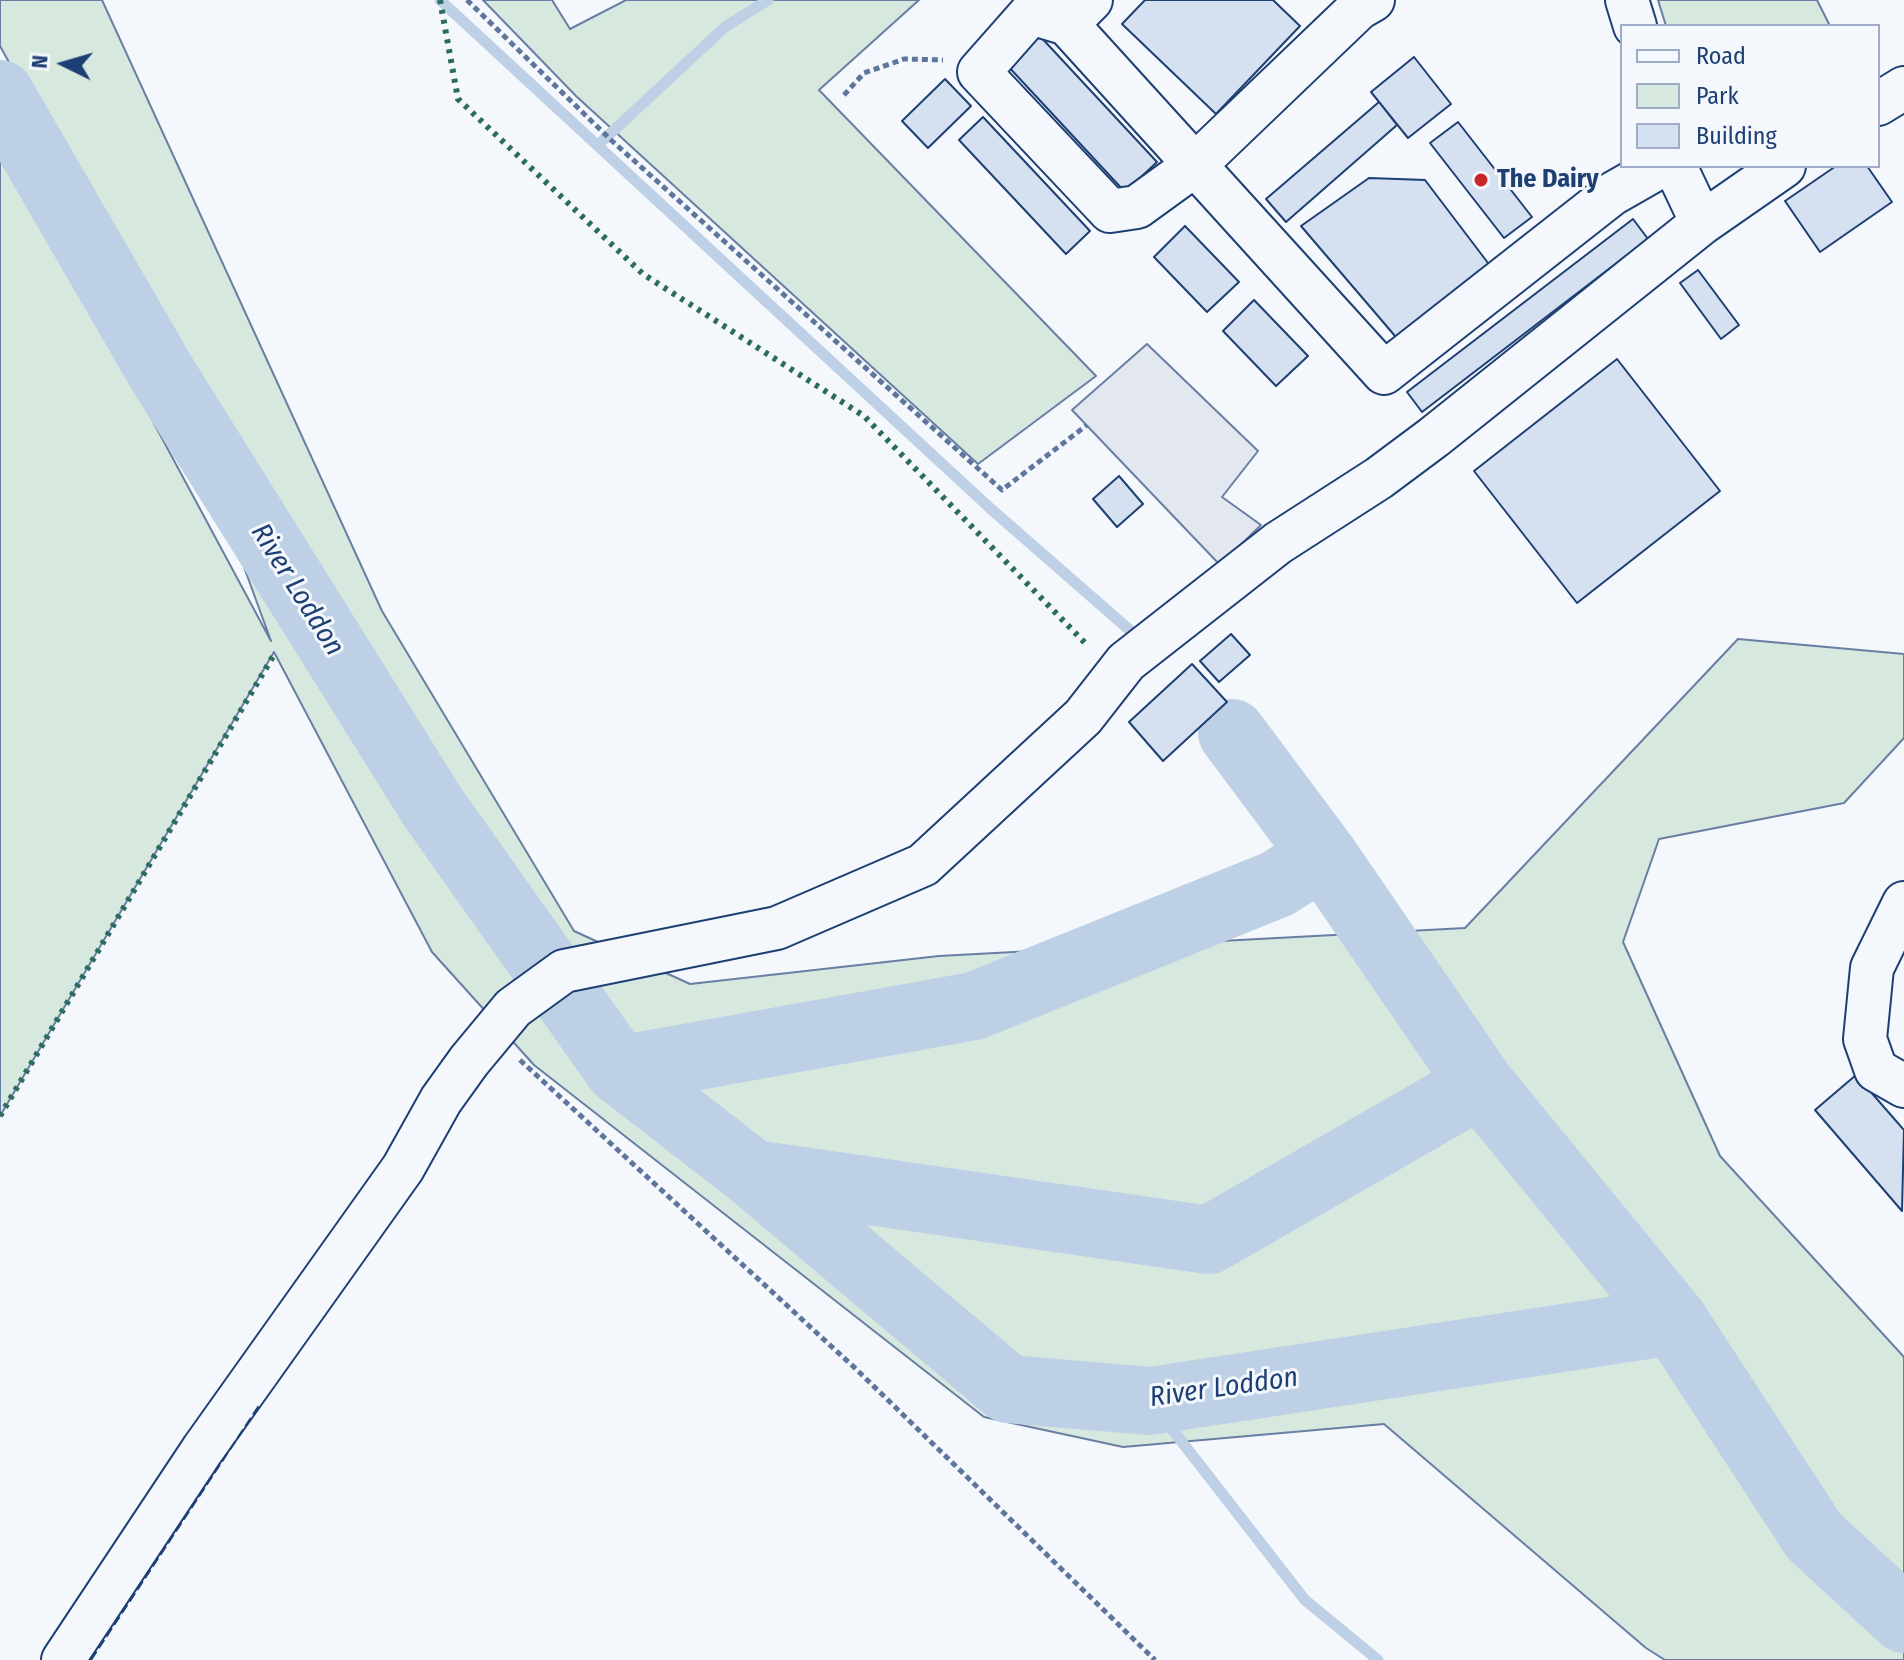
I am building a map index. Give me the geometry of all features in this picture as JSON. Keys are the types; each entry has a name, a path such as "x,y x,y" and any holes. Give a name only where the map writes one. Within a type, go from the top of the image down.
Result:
{"lane":[{"path":"1373,0 1359,8 1195,165 1137,207 1110,211 979,72 1031,13 1079,12 1195,165 1384,373 1612,194 1658,168"},
{"path":"1627,0 1634,24"},
{"path":"1880,103 1904,88"},
{"path":"1676,168 1702,223"},
{"path":"63,1660 203,1449 403,1168 441,1100 506,1016 564,971 777,928 923,865 1083,717 1126,662 1237,562 1278,543 1379,478 1702,223 1781,168"},
{"path":"1904,903 1872,968 1865,1039 1876,1070 1904,1086"}],"path":[{"path":"467,0 611,140 1002,490 1087,425"},
{"path":"844,95 864,73 904,59 938,58 979,72"},
{"path":"506,1016 519,1059 856,1369 1155,1660"}],"green space":[{"path":"0,0 102,0 382,611 574,931 690,984 939,956 1465,928 1738,639 1904,654 1904,738 1844,803 1659,839 1623,942 1720,1156 1904,1357 1904,1660 1665,1660 1646,1648 1384,1424 1123,1447 984,1417 534,1065 432,952 274,652 0,1116 0,137 271,641 159,334 0,46"},
{"path":"483,0 552,0 570,29 626,0 919,0 819,90 1096,376 978,464 576,96"},
{"path":"1658,0 1817,0 1829,24 1665,24"}],"shaded area":[{"path":"1147,344 1258,451 1222,497 1261,525 1220,565 1072,410"}],"building":[{"path":"1145,0 1273,0 1300,26 1216,114 1122,24"},
{"path":"1038,34 1157,162 1125,192 1006,64"},
{"path":"1414,57 1451,104 1408,138 1371,92"},
{"path":"945,79 971,106 928,148 902,121"},
{"path":"1379,102 1397,125 1286,222 1266,199"},
{"path":"983,117 1090,231 1066,254 959,140"},
{"name":"The Dairy","path":"1458,122 1532,217 1504,238 1430,143"},
{"path":"1833,168 1868,168 1892,202 1820,252 1785,201"},
{"path":"1369,178 1425,180 1507,288 1413,357 1301,226"},
{"path":"1633,219 1648,239 1422,412 1407,392"},
{"path":"1185,226 1239,282 1207,312 1154,257"},
{"path":"1698,270 1739,325 1721,339 1680,283"},
{"path":"1254,300 1308,356 1276,386 1223,331"},
{"path":"1617,359 1720,491 1577,603 1474,471"},
{"path":"1119,476 1143,504 1117,527 1093,499"},
{"path":"1231,634 1250,655 1219,682 1200,661"},
{"path":"1192,664 1227,702 1163,761 1129,722"},
{"path":"1856,1075 1904,1130 1902,1211 1815,1110"}],"waterway":[{"path":"440,0 991,509 1133,633"},
{"path":"598,145 725,27 768,0"},
{"name":"River Loddon","path":"0,94 161,372 432,806 619,1070 753,1174 1008,1389 1150,1401 1674,1321"},
{"name":"River Loddon","path":"1232,733 1323,855 1480,1084 1674,1321 1814,1536 1904,1619"},
{"name":"River Loddon","path":"619,1070 974,1006 1277,884 1323,855"},
{"name":"River Loddon","path":"753,1174 1209,1240 1480,1084"},
{"path":"1150,1401 1305,1600 1378,1660"}],"hedge":[{"path":"440,0 458,99 643,274 864,416 1088,646"},
{"path":"0,1116 275,653"}],"fence":[{"path":"91,1660 260,1404"}],"place":[{"name":"The Dairy","path":"1481,180"}]}
